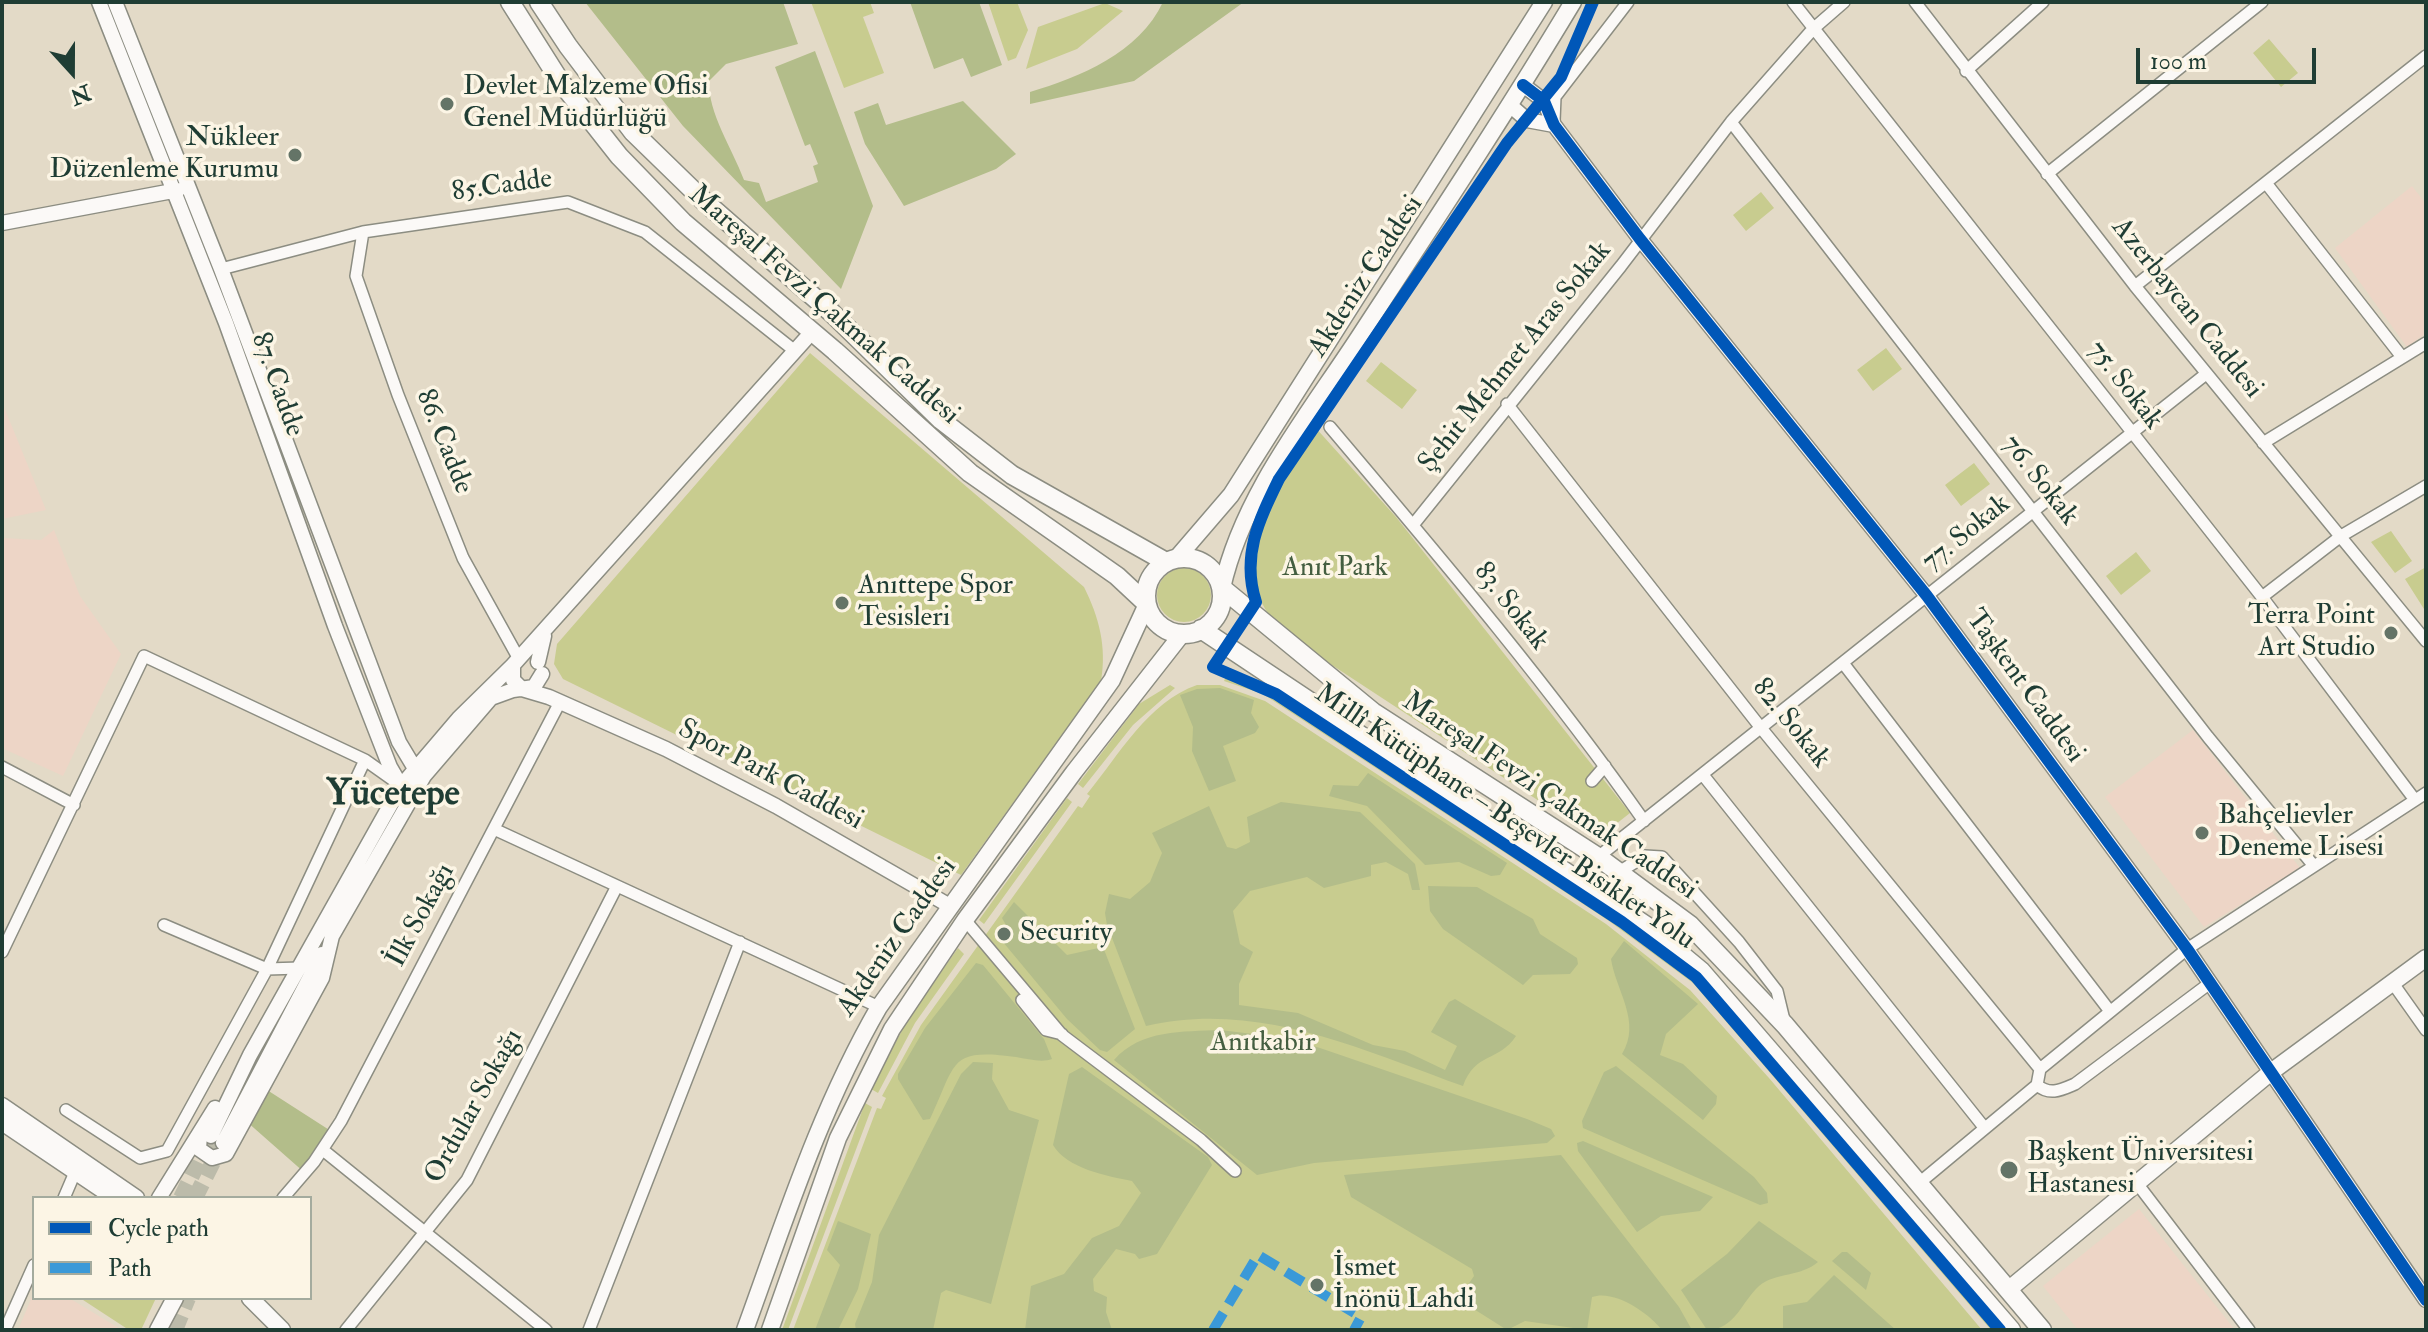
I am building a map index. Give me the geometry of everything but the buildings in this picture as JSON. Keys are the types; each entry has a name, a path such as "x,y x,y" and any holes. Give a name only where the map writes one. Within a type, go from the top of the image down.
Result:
{"main road":[{"name":"Mareşal Fevzi Çakmak Caddesi","path":"510,2 560,81 619,156 683,222 835,351 970,473 1117,576 1147,604"},
{"name":"Mareşal Fevzi Çakmak Caddesi","path":"539,2 633,132 704,201 832,313 941,420 1012,475 1171,560"},
{"name":"Akdeniz Caddesi","path":"1171,560 1231,495 1544,2"},
{"name":"Akdeniz Caddesi","path":"1222,588 1229,554 1271,470 1511,106 1573,2"},
{"path":"1501,70 1523,85"},
{"path":"1488,91 1511,106"},
{"path":"811,333 832,313"},
{"path":"1171,560 1204,564 1222,588 1220,607 1201,629 1182,634 1163,628 1147,604 1152,575 1171,560"},
{"name":"Mareşal Fevzi Çakmak Caddesi","path":"1222,588 1373,712 1598,857 1690,925 1785,1025 2042,1330"},
{"name":"Akdeniz Caddesi","path":"745,1330 827,1106 879,1007 1112,680 1147,604"},
{"name":"Mareşal Fevzi Çakmak Caddesi","path":"1201,629 1648,927 1701,971 2011,1330"},
{"name":"Akdeniz Caddesi","path":"770,1330 822,1180 857,1095 892,1029 965,920 1121,707 1182,634"},
{"path":"950,906 965,920"},
{"path":"2008,1290 2271,1072 2426,958"},
{"path":"2,1106 133,1196"},
{"path":"2,1122 112,1196"},
{"path":"252,1300 282,1330"},
{"path":"158,1330 171,1302"}],"street":[{"name":"87. Cadde","path":"99,2 171,191 226,323 335,626 390,767 407,790"},
{"name":"87. Cadde","path":"115,2 221,269 328,561 399,742 419,772"},
{"path":"1511,106 1527,120 1554,125 1555,97 1628,2"},
{"name":"75. Sokak","path":"1793,2 2131,434 2421,796"},
{"name":"Şehit Mehmet Aras Sokak","path":"1413,525 1731,122 1813,29 1844,2"},
{"name":"Azerbaycan Caddesi","path":"1915,2 2206,374 2341,536 2422,627 2426,641"},
{"path":"1966,71 2043,2"},
{"path":"2047,174 2262,2"},
{"path":"2135,286 2426,56"},
{"name":"Taşkent Caddesi","path":"1523,85 1544,101 1554,125 1640,239 1927,596 2187,949 2426,1300"},
{"name":"76. Sokak","path":"1731,122 2032,512 2314,866"},
{"path":"2266,183 2402,357"},
{"path":"2,223 188,188"},
{"name":"85.Cadde","path":"221,269 363,232 568,202 645,232 795,351"},
{"name":"86. Cadde","path":"363,232 356,276 389,369 463,558 516,662"},
{"path":"332,936 322,978 226,1154 212,1158 205,1155 199,1149 211,1137 278,993 300,968 419,772 811,333"},
{"path":"2263,443 2426,343"},
{"name":"77. Sokak","path":"1598,857 2206,374"},
{"name":"82. Sokak","path":"1507,404 1761,728 2040,1069"},
{"name":"83. Sokak","path":"1330,427 1413,525 1605,766 1644,821"},
{"path":"2262,597 2341,536 2426,486"},
{"path":"419,772 491,698 537,686 539,646 548,629"},
{"path":"2,952 144,656 365,760 407,790"},
{"path":"516,662 530,657 560,702"},
{"path":"516,662 513,680 522,689"},
{"path":"1843,663 2109,1010"},
{"name":"Spor Park Caddesi","path":"522,689 560,702 666,749 776,806 950,906"},
{"name":"İlk Sokağı","path":"285,1196 323,1150 496,830 560,702"},
{"path":"66,1110 140,1158 167,1151 267,969 365,760"},
{"path":"1592,781 1605,766"},
{"path":"2,767 74,805"},
{"path":"1703,775 1983,1126"},
{"path":"161,1196 211,1137 332,936 407,790"},
{"path":"1918,1184 1983,1126 2037,1085 2040,1069 2187,949 2421,796"},
{"path":"496,830 879,1007"},
{"path":"1619,872 1645,856 1662,857 1739,942 1777,991 1785,1025"},
{"name":"Ordular Sokağı","path":"346,1330 428,1233 482,1156 616,888"},
{"path":"965,920 1062,1035 1189,1130 1235,1171"},
{"path":"164,925 267,969 300,968"},
{"path":"589,1330 740,942"},
{"path":"2392,982 2426,1030"},
{"path":"2037,1085 2045,1091 2058,1091 2075,1084 2210,983"},
{"path":"323,1150 546,1330"},
{"path":"65,1196 76,1170"},
{"path":"2136,1182 2249,1330"},
{"path":"5,1330 32,1269"}],"shaded area":[{"path":"2412,186 2426,204 2426,333 2407,347 2335,248"},
{"path":"2,402 46,510 2,519"},
{"path":"54,530 80,596 121,654 63,776 2,748 2,538 41,540"},
{"name":"Bahçelievler Deneme Lisesi","path":"2193,730 2300,868 2204,927 2105,797"},
{"path":"2139,1209 2235,1330 2078,1330 2043,1286"},
{"path":"32,1297 32,1300 72,1300 122,1330 18,1330"}],"green space":[{"path":"585,2 783,2 798,44 726,64 709,81 712,105 744,180 759,183 766,202 818,182 813,166 818,164 810,144 805,146 775,67 815,51 873,206 841,289 683,126"},
{"path":"811,2 870,2 874,13 863,17 884,73 844,88"},
{"path":"910,2 979,2 1002,65 971,77 963,58 934,69"},
{"path":"988,2 1017,2 1028,30 1016,58 1008,61"},
{"path":"1163,2 1244,2 1134,81 1030,104 1030,92 1088,70 1124,49 1152,20"},
{"path":"1105,3 1123,11 1077,49 1026,69 1038,27"},
{"path":"2269,39 2298,73 2281,87 2253,53"},
{"path":"963,101 1016,154 996,169 904,206 865,144 854,112 878,103 886,125"},
{"path":"1761,192 1774,208 1746,231 1733,215"},
{"path":"1886,348 1902,369 1873,391 1857,370"},
{"name":"Anıttepe Spor Tesisleri","path":"810,353 1084,587 1098,621 1103,656 1101,681 961,875 563,679 554,664 557,644"},
{"path":"1381,362 1417,390 1402,409 1366,381"},
{"name":"Anıt Park","path":"1314,426 1396,517 1630,813 1597,839 1312,652 1267,612 1256,584 1255,561 1260,537 1279,488"},
{"path":"1974,463 1990,484 1961,506 1945,485"},
{"path":"2391,531 2412,561 2395,573 2371,542"},
{"path":"2136,552 2151,571 2121,595 2106,576"},
{"path":"2426,567 2426,608 2424,609 2405,579"},
{"path":"1184,568 1203,576 1211,595 1203,614 1184,622 1165,614 1157,595 1165,576"},
{"path":"1226,677 1277,699 1611,917 1695,978 1996,1330 1991,1330 1693,983 1609,921 1263,694 1224,681"},
{"path":"1170,685 1175,688 1133,725 1083,788 1078,784 1139,704"},
{"name":"Anıtkabir","path":"1197,685 1220,685 1265,701 1606,924 1690,990 1769,1078 1982,1330 793,1330 877,1108 881,1109 886,1098 882,1096 921,1025 1078,806 1082,808 1090,796 1087,794 1123,747 1164,704"},
{"path":"1220,688 1254,700 1251,713 1259,727 1255,733 1223,746 1236,781 1209,791 1192,751 1193,727 1180,695 1197,689"},
{"path":"1368,773 1507,863 1500,875 1491,876 1459,862 1425,865 1367,806 1329,796 1333,785 1358,786"},
{"path":"1067,798 1072,802 984,924 979,920"},
{"path":"1281,802 1360,812 1415,864 1420,890 1412,890 1408,874 1386,862 1371,865 1371,876 1324,888 1307,877 1250,891 1233,911 1240,944 1253,952 1239,984 1239,1005 1298,1013 1373,1045 1405,1051 1445,1070 1457,1046 1431,1032 1449,1002 1455,999 1516,1036 1502,1050 1474,1068 1463,1086 1347,1044 1268,1024 1228,1019 1187,1020 1146,1026 1107,925 1105,913 1109,894 1130,899 1150,882 1162,853 1152,833 1209,806 1227,847 1236,849 1250,842 1247,817"},
{"path":"1428,886 1477,887 1533,919 1540,934 1577,958 1578,964 1570,974 1533,975 1523,985 1443,929 1430,911"},
{"path":"1014,902 1067,955 1103,947 1135,1029 1107,1052 1100,1050 1067,1019 1003,942 1011,934 1002,918"},
{"path":"1624,941 1698,1004 1666,1034 1660,1055 1683,1064 1717,1096 1716,1104 1703,1120 1622,1054 1627,1042 1629,1018 1611,959"},
{"path":"958,948 964,954 915,1023 878,1093 871,1089 908,1019"},
{"path":"976,963 983,965 1044,1039 1052,1059 1039,1061 994,1055 966,1058 951,1072 930,1119 923,1120 898,1074 925,1028"},
{"path":"1220,1030 1286,1038 1320,1048 1527,1119 1551,1129 1555,1136 1547,1143 1314,1163 1257,1175 1114,1060 1125,1050 1150,1037"},
{"path":"973,1062 993,1063 992,1079 1009,1110 1039,1120 991,1304 946,1290 941,1293 933,1330 856,1330 855,1324 872,1282 879,1235 961,1074"},
{"path":"1616,1066 1754,1177 1767,1193 1768,1203 1760,1205 1583,1128 1582,1121 1604,1072"},
{"path":"1082,1067 1208,1157 1212,1165 1157,1254 1139,1259 1135,1254 1116,1249 1093,1279 1094,1291 1107,1297 1106,1312 1112,1330 1025,1330 1031,1286 1064,1274 1092,1238 1119,1226 1141,1193 1132,1181 1078,1166 1053,1145 1069,1074"},
{"path":"264,1088 334,1133 305,1173 246,1121"},
{"path":"865,1103 872,1107 788,1330 782,1330"},
{"path":"1583,1141 1713,1197 1700,1211 1661,1216 1637,1232 1578,1151 1577,1143"},
{"path":"1561,1155 1679,1307 1692,1330 1662,1330 1630,1304 1601,1295 1592,1297 1587,1330 1525,1321 1507,1330 1458,1299 1474,1276 1472,1269 1351,1197 1344,1175"},
{"path":"838,1221 871,1234 858,1289 838,1330 815,1330 840,1265 827,1250"},
{"path":"1759,1221 1818,1262 1759,1286 1731,1320 1717,1329 1707,1330 1681,1290 1727,1254"},
{"path":"1842,1252 1847,1252 1871,1273 1866,1290 1832,1261"},
{"path":"1834,1275 1896,1330 1783,1330 1783,1306 1807,1302"},
{"path":"83,1300 155,1300 141,1330 129,1330"}],"tunnel":[{"path":"182,1196 211,1136"},
{"path":"196,1196 221,1146"},
{"path":"175,1330 187,1300"}],"marked path":[{"path":"1213,1330 1258,1255 1361,1317 1354,1330"}],"cycle path":[{"name":"Millî Kütüphane – Beşevler Bisiklet Yolu","path":"1593,2 1561,77 1507,143 1279,479 1259,524 1251,554 1250,569 1256,602 1213,667 1276,694 1622,922 1696,977 2000,1330"},
{"path":"1523,85 1544,101 1554,125 1640,239 1927,596 2187,949 2426,1300"}],"place":[{"name":"Devlet Malzeme Ofisi Genel Müdürlüğü","path":"447,104"},
{"name":"Nükleer Düzenleme Kurumu","path":"295,155"},
{"name":"Anıttepe Spor Tesisleri","path":"842,603"},
{"name":"Terra Point Art Studio","path":"2391,633"},
{"name":"Bahçelievler Deneme Lisesi","path":"2202,833"},
{"name":"Security","path":"1004,934"},
{"name":"Başkent Üniversitesi Hastanesi","path":"2009,1170"},
{"name":"İsmet İnönü Lahdi","path":"1317,1285"}],"district":[{"name":"Yücetepe","path":"393,796"}]}
